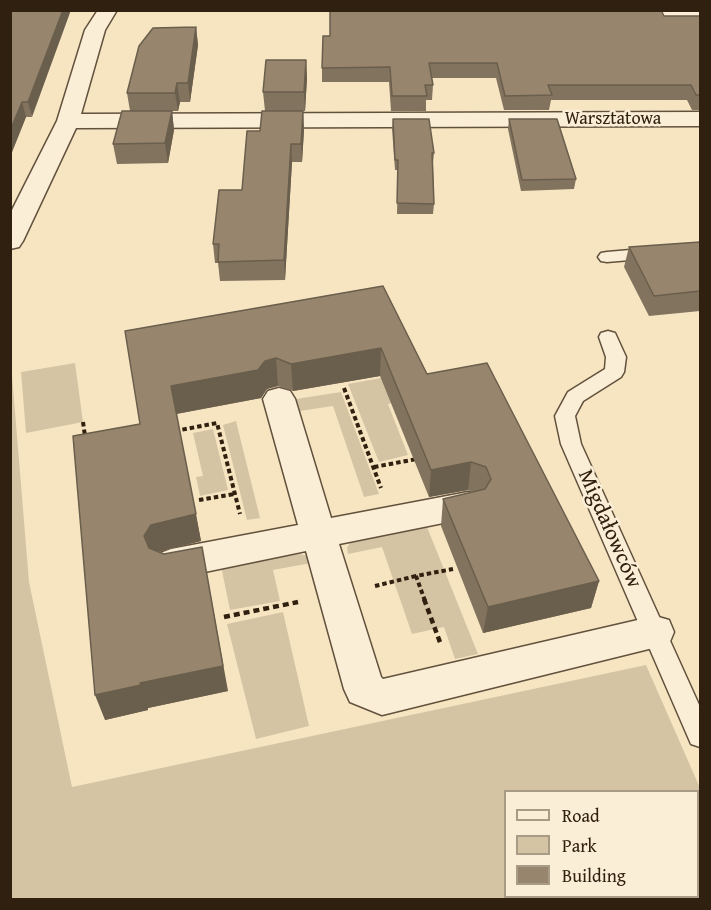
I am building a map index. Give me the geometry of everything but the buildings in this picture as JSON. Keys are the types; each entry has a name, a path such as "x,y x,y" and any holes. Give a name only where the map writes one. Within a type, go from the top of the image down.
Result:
{"street":[{"path":"10,241 68,121 95,30 108,10"},
{"path":"602,16 700,16"},
{"name":"Warsztatowa","path":"68,121 700,119"},
{"path":"279,399 364,689 382,697 655,632"},
{"path":"171,564 468,506"}],"lane":[{"path":"606,257 700,249"},
{"name":"Migdałowców","path":"608,337 616,357 614,372 575,397 565,416 571,444 700,735"}],"path":[{"path":"374,467 420,458"},
{"path":"199,500 236,494"},
{"path":"453,569 416,576 453,680"},
{"path":"224,617 336,595"}],"green space":[{"path":"11,363 29,582 72,787 646,665 700,788 700,899 11,899"},
{"path":"75,363 83,422 26,433 21,372"},
{"path":"408,373 417,397 388,404 408,455 379,462 348,384"},
{"path":"341,392 379,494 364,497 333,406 300,411 296,399"},
{"path":"236,421 260,518 247,520 223,425"},
{"path":"213,429 228,490 200,496 196,477 203,476 193,433"},
{"path":"427,527 478,654 455,659 444,627 412,634 382,547 348,554 347,548 350,543"},
{"path":"299,554 308,556 311,563 273,570 280,601 230,610 221,566"},
{"path":"283,612 309,726 256,739 227,624"}]}
